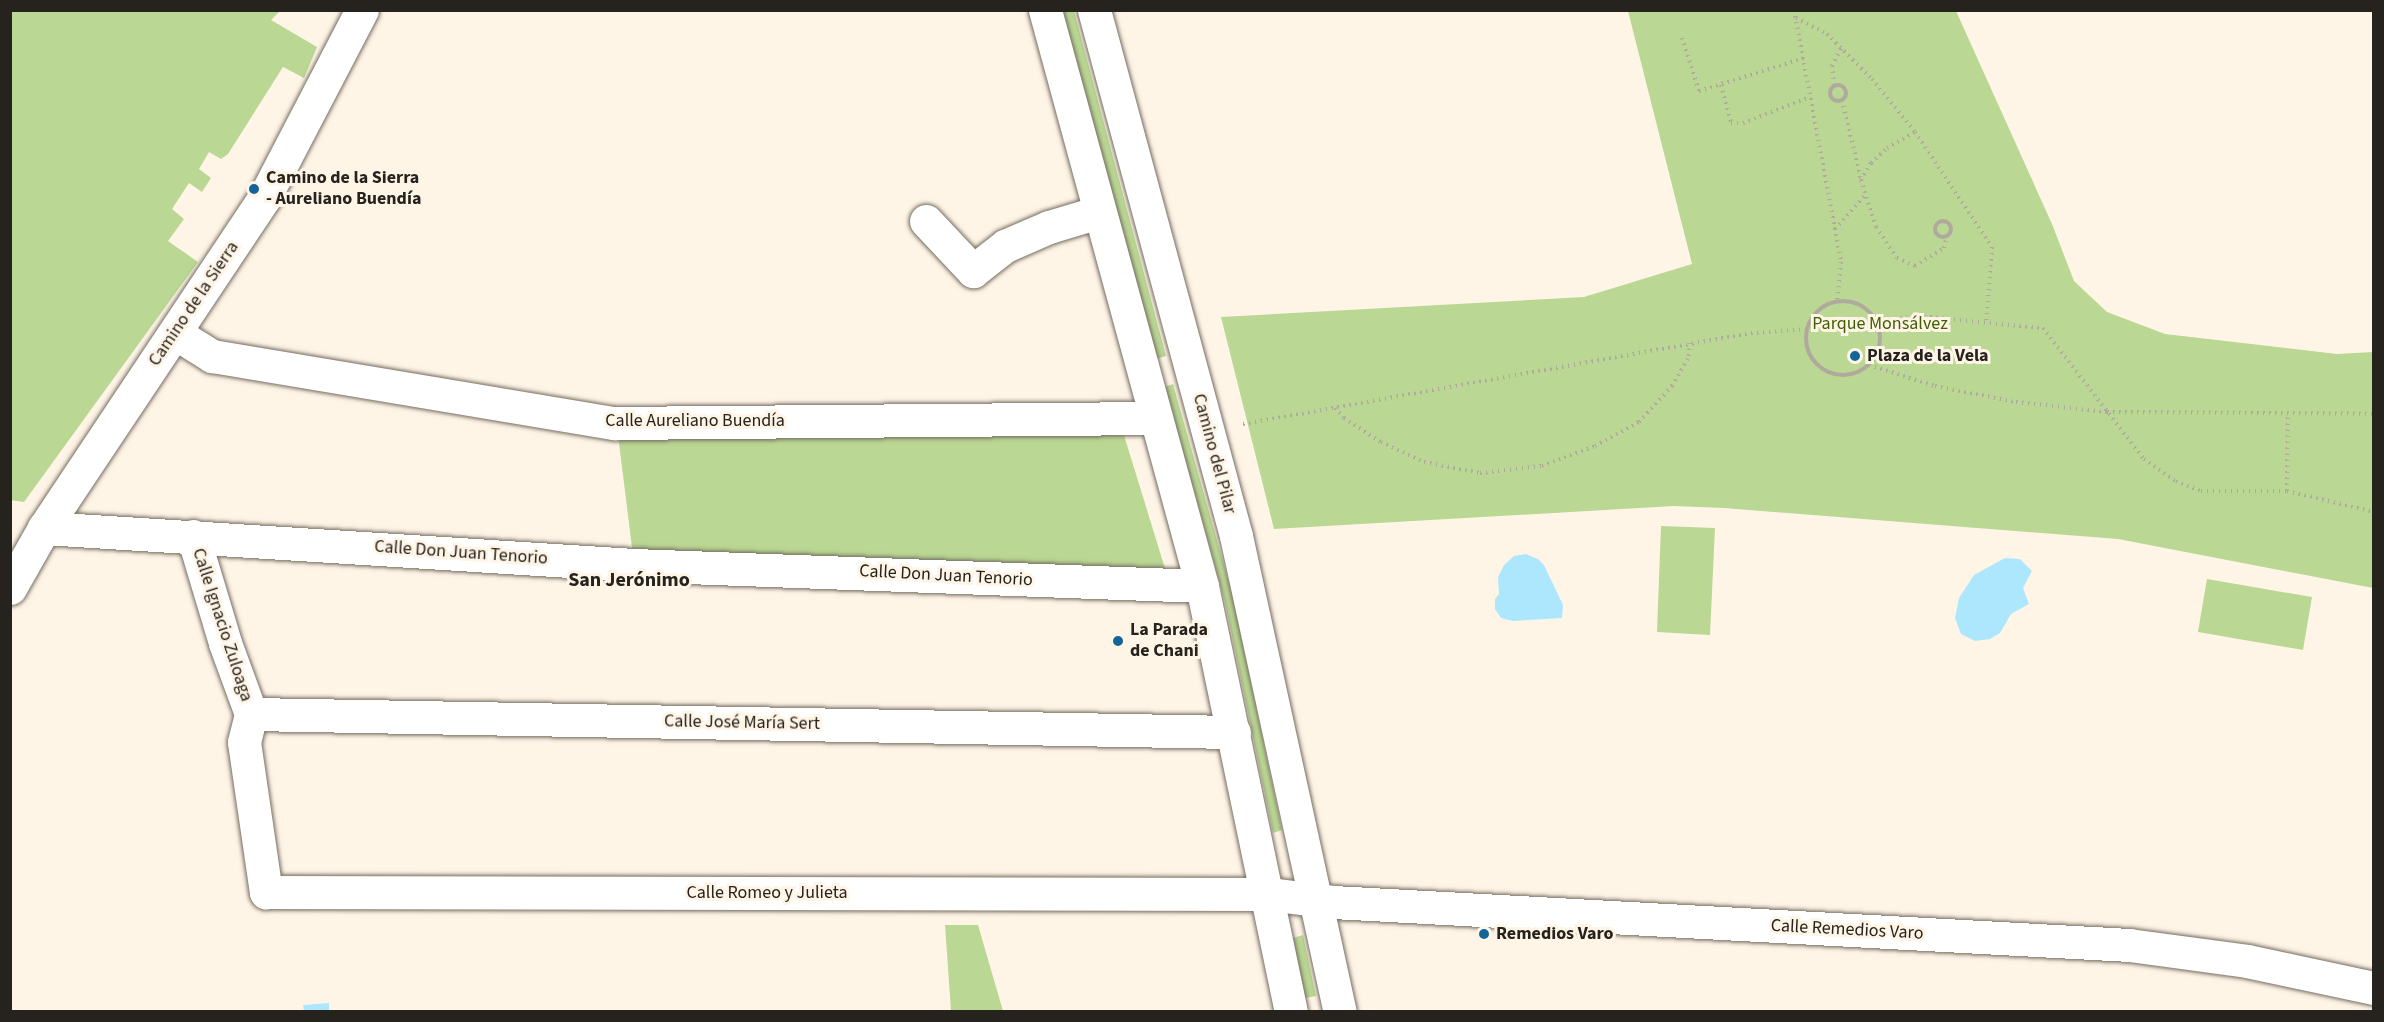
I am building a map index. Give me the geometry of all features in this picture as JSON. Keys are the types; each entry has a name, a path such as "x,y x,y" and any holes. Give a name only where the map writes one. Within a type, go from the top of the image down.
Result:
{"street":[{"name":"Camino de la Sierra","path":"10,588 44,528 264,198 362,10"},
{"path":"1044,10 1202,586 1291,1011"},
{"name":"Camino del Pilar","path":"1094,10 1236,536 1340,1011"},
{"path":"926,221 973,271 1005,246 1049,227 1099,212"},
{"name":"Calle Aureliano Buendía","path":"175,333 212,357 614,423 1156,418"},
{"name":"Calle Don Juan Tenorio","path":"44,528 633,565 787,568 1202,586"},
{"name":"Calle Ignacio Zuloaga","path":"193,536 225,643 250,714 244,742 266,892"},
{"name":"Calle José María Sert","path":"250,714 1234,732"},
{"name":"Calle Romeo y Julieta","path":"266,892 1268,894"},
{"path":"1268,894 1317,901"},
{"name":"Calle Remedios Varo","path":"1317,901 2129,945 2247,961 2373,988"}],"path":[{"path":"1794,10 1841,262 1837,302"},
{"path":"1796,18 1827,34 1872,79 1915,132 1992,247 1986,323"},
{"path":"1682,38 1699,91 1804,58"},
{"path":"1841,48 1832,66 1834,85 1830,91 1831,98 1842,100"},
{"path":"1721,85 1731,123 1743,123 1810,97"},
{"path":"1834,85 1842,85 1846,89 1847,94 1842,100"},
{"path":"1842,100 1865,195 1876,227 1897,258 1915,266 1944,248 1947,236 1952,231 1951,224 1945,220 1939,221 1934,226 1935,233 1941,237 1947,236"},
{"path":"1861,180 1871,163 1887,148 1915,132"},
{"path":"1835,229 1865,195"},
{"path":"1837,302 1859,306 1876,321 1880,336 1877,352 1869,365 1857,372 1844,375 1831,374 1810,357 1806,344 1807,329 1812,316 1823,306 1837,302"},
{"path":"1876,321 1918,316 2043,328 2144,459 2176,481 2201,491 2287,491 2373,512"},
{"path":"1207,430 1751,333 1807,329"},
{"path":"1335,407 1344,418 1381,442 1424,462 1480,472 1542,466 1595,446 1639,422 1672,386 1689,357 1690,344"},
{"path":"1869,365 1935,386 2016,402 2107,412 2373,414"},
{"path":"2287,491 2288,413"}],"green space":[{"path":"11,10 280,11 271,20 317,47 304,78 283,67 228,154 221,159 209,152 199,169 211,178 202,192 189,183 172,209 184,219 168,241 198,262 24,502 10,500"},
{"path":"1062,11 1074,11 1166,356 1156,359"},
{"name":"Parque Monsálvez","path":"1628,11 1956,11 2052,224 2074,281 2107,312 2165,334 2337,354 2373,352 2373,588 2118,539 1724,508 1674,506 1274,529 1221,317 1584,297 1692,264"},
{"path":"1173,384 1233,597 1282,830 1273,833 1225,602 1165,387"},
{"path":"1123,432 1167,575 633,555 618,435"},
{"path":"1661,526 1715,528 1710,635 1657,632"},
{"path":"2207,579 2312,597 2303,650 2198,632"},
{"path":"945,925 978,925 1003,1011 951,1011"},
{"path":"1303,935 1316,996 1305,998 1293,938"}],"water":[{"path":"1526,554 1538,559 1544,565 1563,605 1562,618 1513,621 1501,618 1495,609 1495,599 1499,594 1498,577 1504,565 1514,556"},
{"path":"2005,558 2020,559 2032,571 2023,588 2029,604 2011,614 2000,633 1990,639 1975,641 1961,634 1955,618 1959,598 1974,575"},
{"path":"329,1003 329,1011 304,1011 303,1005"}],"place":[{"name":"Camino de la Sierra - Aureliano Buendía","path":"254,189"},
{"name":"Plaza de la Vela","path":"1855,356"},
{"name":"La Parada de Chani","path":"1118,641"},
{"name":"Remedios Varo","path":"1484,934"}],"district":[{"name":"San Jerónimo","path":"629,580"}]}
